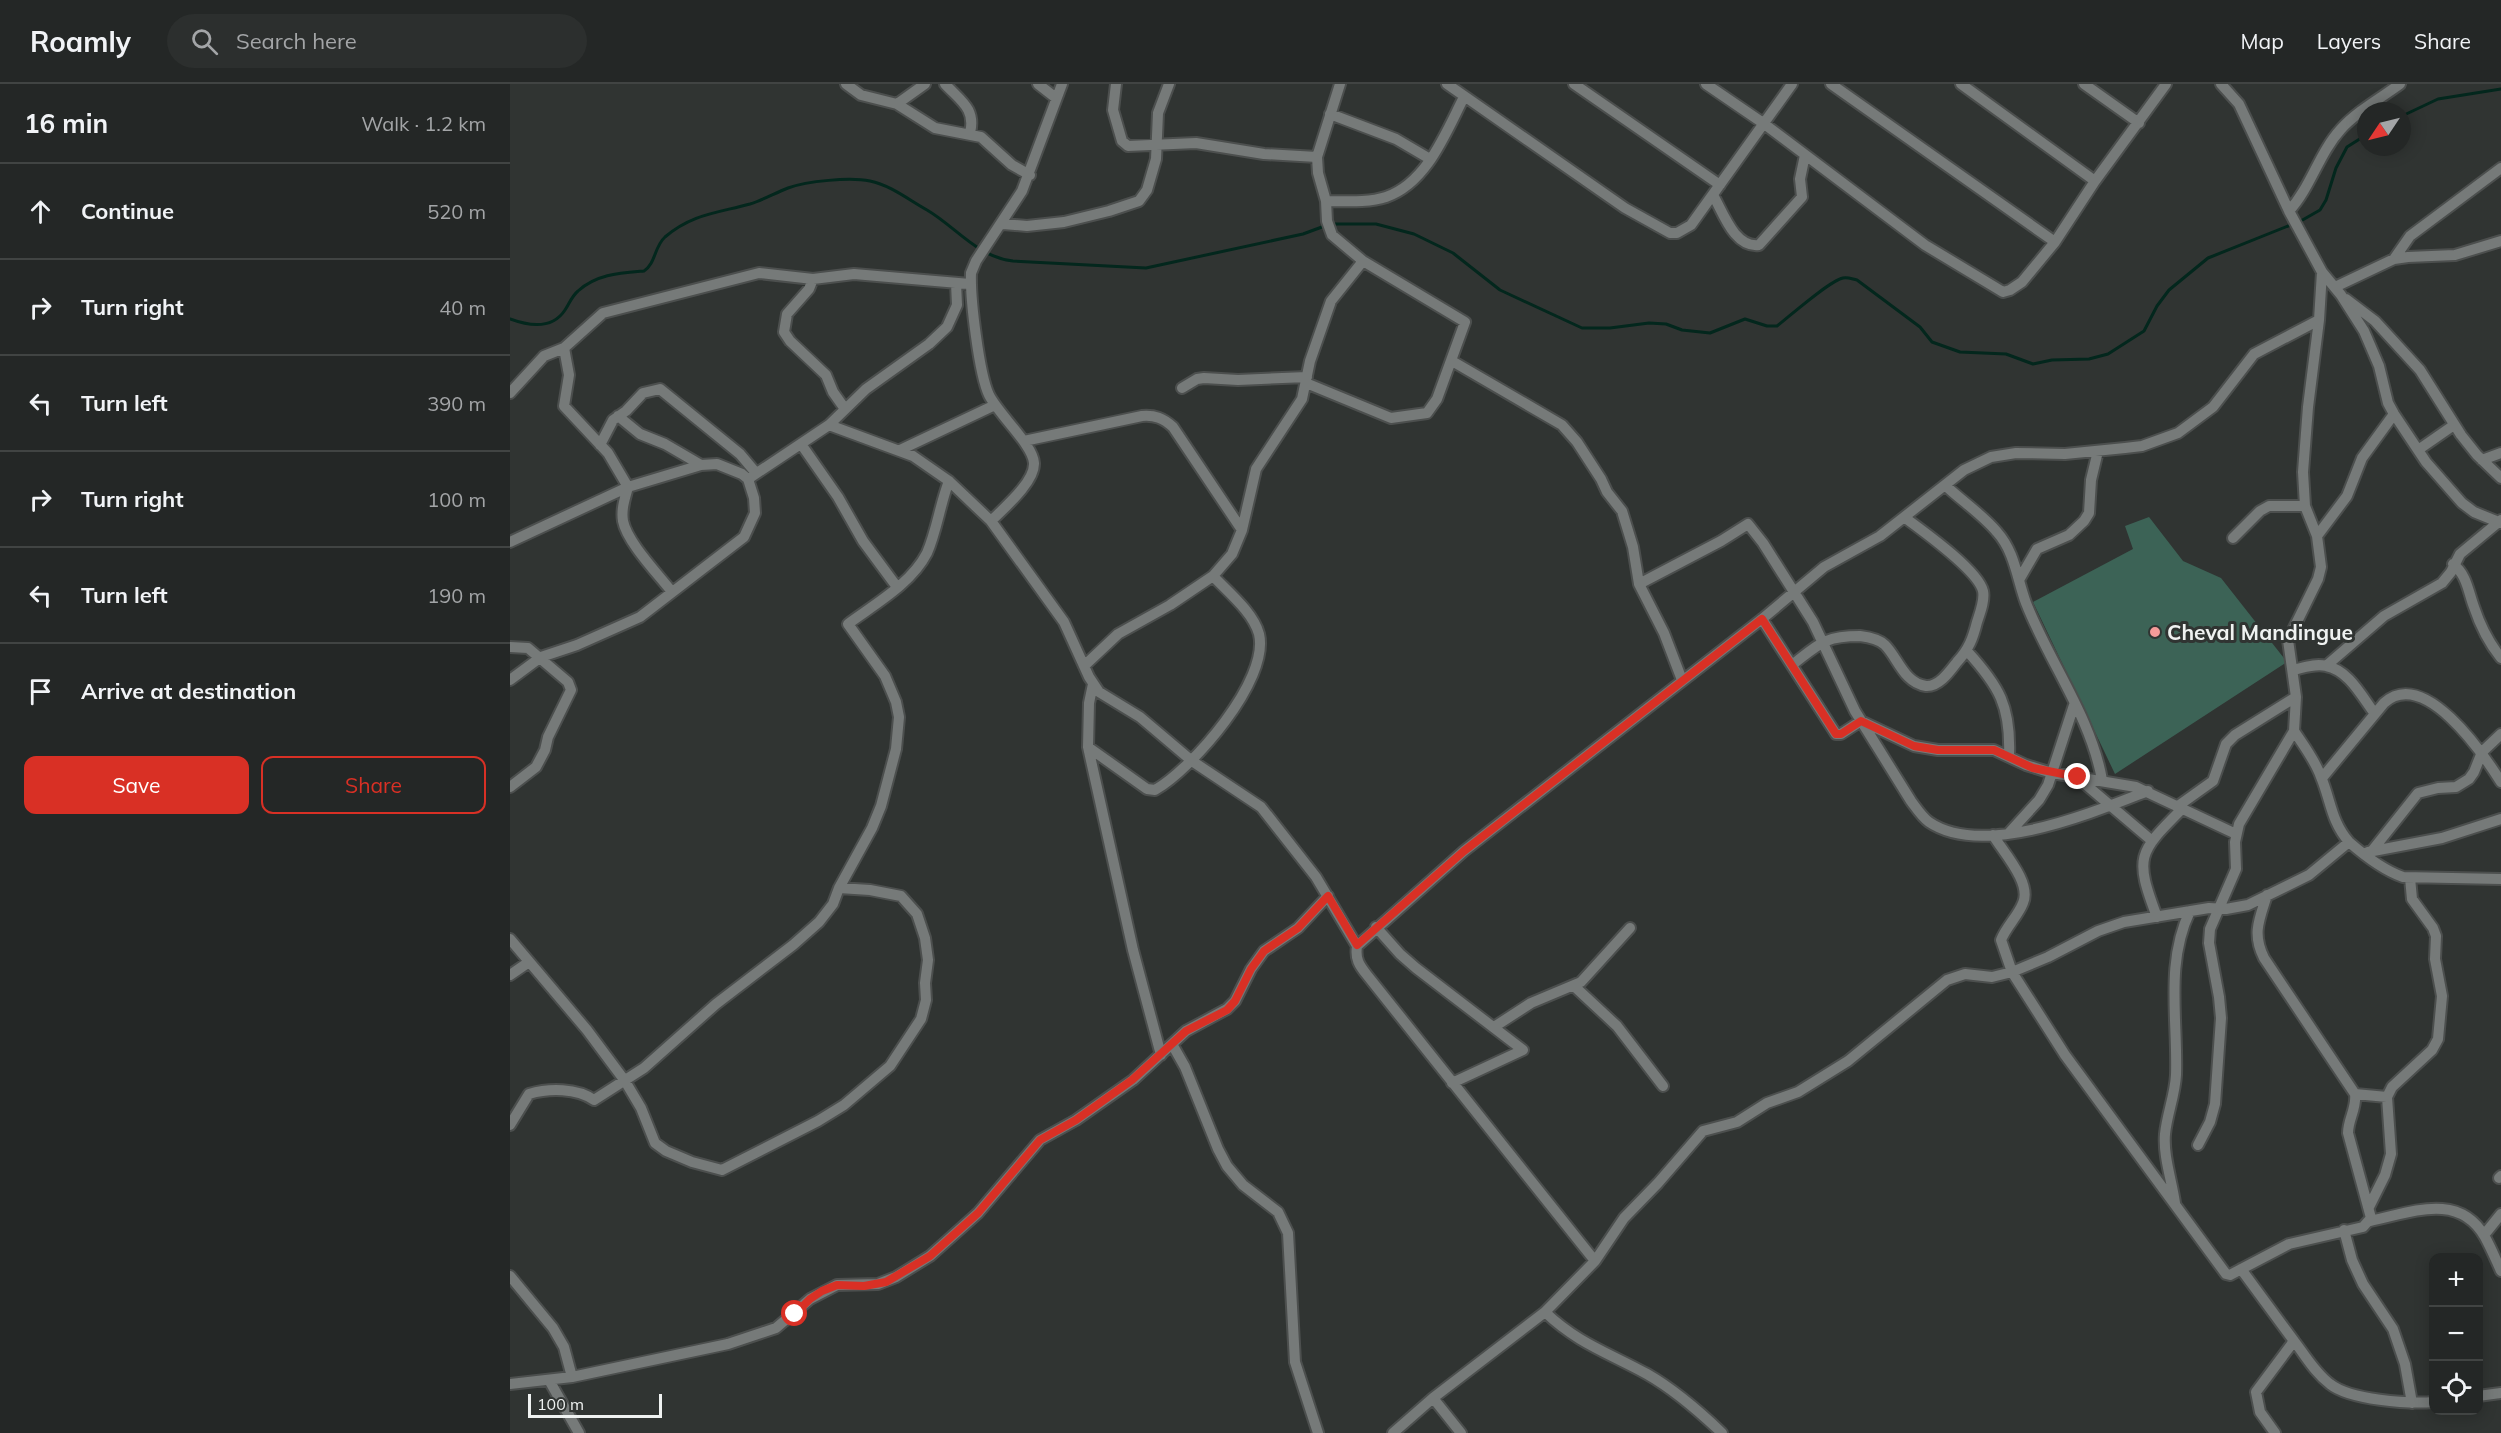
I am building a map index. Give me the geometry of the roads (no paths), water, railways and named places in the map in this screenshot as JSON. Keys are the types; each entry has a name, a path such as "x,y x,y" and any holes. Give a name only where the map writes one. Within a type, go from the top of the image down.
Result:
{"street":[{"path":"846,84 861,95 897,104 935,128 970,133 981,137 1012,165 1030,175"},
{"path":"897,104 925,84"},
{"path":"945,84 972,114 973,122 970,133"},
{"path":"1038,84 1056,98"},
{"path":"991,521 1032,474 1032,456 1024,441 995,405 982,375 970,284 971,273 976,261 1003,224 1030,175 1062,84"},
{"path":"1116,84 1113,110 1122,141 1128,146 1196,143 1264,154 1317,157"},
{"path":"1003,224 1027,226 1064,222 1139,201 1147,190 1156,159 1158,113 1169,84"},
{"path":"1182,388 1197,379 1204,378 1306,380 1392,418 1420,416 1432,408 1452,361 1465,322 1363,261 1332,235 1326,222 1326,201 1318,173 1317,157 1340,84"},
{"path":"1447,84 1625,208 1670,233 1677,233 1691,225 1792,84"},
{"path":"1574,84 1720,185"},
{"path":"1706,84 1763,123 1924,245 2003,292 2022,282 2055,242 2095,181 2166,84"},
{"path":"1831,84 2055,242"},
{"path":"1961,84 2095,181"},
{"path":"2084,84 2139,123"},
{"path":"2221,84 2239,104 2289,211 2322,272 2355,315 2373,350 2388,403 2394,414 2418,450 2467,508 2500,522 2460,554 2451,572 2442,583 2384,616 2326,666 2293,670"},
{"path":"2289,211 2305,192 2327,150 2342,128 2400,84"},
{"path":"1326,201 1384,198 1405,185 1430,159 1445,136 1464,97"},
{"path":"1330,114 1396,139 1430,159"},
{"path":"1713,195 1734,233 1743,241 1754,246 1759,245 1803,197 1800,179 1805,155"},
{"path":"2394,259 2410,236 2501,168"},
{"path":"2338,291 2394,259 2455,255 2501,241"},
{"path":"1084,666 1118,634 1170,605 1213,576 1232,554 1242,530 1256,470 1302,399 1310,361 1331,301 1363,261"},
{"path":"2198,1145 2210,1122 2215,1104 2221,1018 2209,943 2210,929 2236,869 2236,834 2245,811 2294,731 2296,697 2288,640 2318,579 2321,567 2317,536 2305,506 2303,472 2322,272"},
{"path":"510,393 544,356 564,348 603,313 759,273 813,279 854,274 970,284"},
{"path":"813,279 809,289 787,314 784,332 790,341 826,375 833,392 845,409"},
{"path":"752,476 829,425 867,389 929,344 947,327 957,305 956,283"},
{"path":"2338,291 2390,336 2420,370 2454,425 2482,460 2501,478"},
{"path":"1595,1262 1357,962 1355,954 1357,945 1464,851 1762,619 1824,567 1880,536 1964,470 1990,457 2016,453 2065,454 2142,446 2178,433 2191,426 2213,407 2254,354 2319,320"},
{"path":"564,348 569,375 564,406 608,453 628,487 622,510 628,534 672,592"},
{"path":"1452,361 1542,412 1570,433 1601,478 1606,492 1622,511 1633,547 1639,584 1664,633 1682,680"},
{"path":"510,680 541,657 577,645 640,617 744,537 755,513 752,476 740,454 660,389 643,393 609,424 600,445"},
{"path":"900,450 995,405"},
{"path":"2317,536 2347,496 2362,458 2394,414"},
{"path":"1024,441 1154,415 1166,420 1173,427 1242,530"},
{"path":"618,416 640,434 665,444 701,465"},
{"path":"829,425 900,450 949,481 991,521 1064,622 1093,684 1107,697 1140,717 1192,761 1261,807 1328,896 1357,945"},
{"path":"2418,450 2454,425"},
{"path":"801,444 838,497 863,541 897,587"},
{"path":"2019,580 2037,549 2069,535 2090,513 2091,480 2098,451"},
{"path":"2482,460 2501,453"},
{"path":"510,542 628,487 701,465 717,464 752,476"},
{"path":"510,1125 529,1094 539,1091 577,1091 594,1100 626,1081 716,1004 781,955 819,922 833,904 881,806 896,749 899,717 896,702 885,676 848,624 897,587 921,564 928,550 949,481"},
{"path":"1946,486 1997,532 2013,559 2026,603 2094,746 2102,780"},
{"path":"2233,538 2260,511 2269,506 2305,506"},
{"path":"1792,665 1823,640 1848,635 1875,639 1884,644 1905,674 1916,683 1925,686 1933,685 1940,680 1967,651 1984,597 1983,590 1979,582 1952,555 1904,517"},
{"path":"1639,584 1721,541 1748,524 1770,552 1823,640 1843,687 1861,721 1911,801 1929,822 1959,833 2008,834 2038,829 2148,791"},
{"path":"2453,564 2462,572 2479,619 2501,658"},
{"path":"1088,747 1150,790 1161,787 1192,761 1224,725 1251,678 1260,642 1254,623 1213,576"},
{"path":"1762,619 1834,733 1841,734 1861,721"},
{"path":"510,648 523,646 541,657 568,682 571,690 536,767 510,787"},
{"path":"1967,651 1991,677 1999,690 2008,721 2009,756"},
{"path":"2326,666 2350,680 2376,714"},
{"path":"1093,684 1089,703 1088,747 1132,950 1161,1054"},
{"path":"2322,778 2391,697 2412,694 2424,697 2435,704 2482,752 2501,782"},
{"path":"2157,917 2142,872 2143,858 2151,840 2180,807 2213,781 2226,744 2235,735 2296,697"},
{"path":"2008,834 2039,800 2052,773 2074,705"},
{"path":"1861,721 1914,746 1938,750 1994,750 2026,765 2052,773 2102,780 2148,791 2236,834"},
{"path":"2294,731 2322,778 2333,818 2349,842 2394,874 2410,878 2501,879"},
{"path":"2366,853 2418,793 2438,788 2456,787 2465,783 2474,772 2482,752 2501,734"},
{"path":"2078,777 2151,840"},
{"path":"2366,853 2442,838 2501,819"},
{"path":"1993,835 2022,879 2026,890 2024,902 2001,939 2012,972 2065,1055 2221,1271 2230,1275 2289,1245 2363,1227 2370,1221 2431,1207 2468,1216 2484,1235 2500,1268"},
{"path":"1393,1433 1433,1398 1545,1312 1595,1262 1624,1218 1703,1131 1737,1122 1767,1103 1798,1092 1848,1061 1947,980 1965,974 1992,976 2012,972 2048,957 2113,924 2190,911 2240,907 2309,875 2349,842"},
{"path":"2369,1207 2385,1175 2391,1154 2387,1097 2392,1087 2432,1050 2438,1039 2442,996 2435,959 2436,936 2433,928 2412,899 2410,878"},
{"path":"510,939 587,1030 626,1081 641,1108 655,1143 666,1151 692,1162 722,1170 834,1112 890,1066 921,1019 925,1008 928,960 925,938 917,914 901,896 880,891 839,888"},
{"path":"2266,895 2257,928 2257,945 2355,1094 2356,1102 2348,1125 2348,1133 2371,1214 2370,1221"},
{"path":"510,1384 572,1377 728,1344 776,1328 810,1299 837,1285 878,1284 896,1277 930,1256 978,1213 1040,1140 1104,1101 1132,1080 1186,1031 1227,1010 1235,1001 1251,969 1264,951 1298,928 1328,896"},
{"path":"2175,1206 2164,1137 2176,1077 2173,991 2177,955 2184,924 2190,911"},
{"path":"1376,927 1416,968 1523,1050 1452,1083"},
{"path":"1494,1027 1532,1003 1574,986 1587,976 1630,928"},
{"path":"510,975 529,962"},
{"path":"1574,986 1617,1026 1663,1086"},
{"path":"1172,1044 1185,1067 1227,1166 1243,1185 1278,1212 1288,1233 1294,1355 1298,1375 1318,1433"},
{"path":"2355,1094 2387,1097"},
{"path":"2484,1235 2501,1214"},
{"path":"2344,1230 2352,1260 2363,1284 2393,1329 2405,1364 2412,1402"},
{"path":"2241,1269 2330,1385 2355,1395 2429,1402"},
{"path":"510,1276 553,1328 564,1347 572,1377"},
{"path":"1545,1312 1580,1341 1659,1381 1702,1413 1722,1433"},
{"path":"2275,1433 2260,1412 2256,1392 2294,1341"},
{"path":"549,1380 579,1433"},
{"path":"2483,1395 2501,1393"},
{"path":"1433,1398 1461,1433"}],"waterway":[{"path":"2411,112 2438,99 2501,89"},
{"path":"2299,222 2320,210 2326,200 2336,168 2347,147 2357,141"},
{"path":"510,319 532,325 554,321 585,285 609,275 644,271 651,264 661,241 685,223 716,212 760,201 788,188 817,182 851,179 870,181 892,189 938,217 988,254 1013,261 1146,268 1303,234 1330,224 1376,224 1414,234 1453,253 1500,290 1582,328 1610,328 1649,323 1710,333 1745,319 1767,326 1777,326 1829,285 1848,278 1857,280 1920,327 1932,342 1960,352 2006,354 2033,364 2052,360 2089,359 2108,354 2144,331 2157,306 2169,290 2208,258 2293,224"}],"place":[{"name":"Cheval Mandingue","path":"2155,632"}]}
